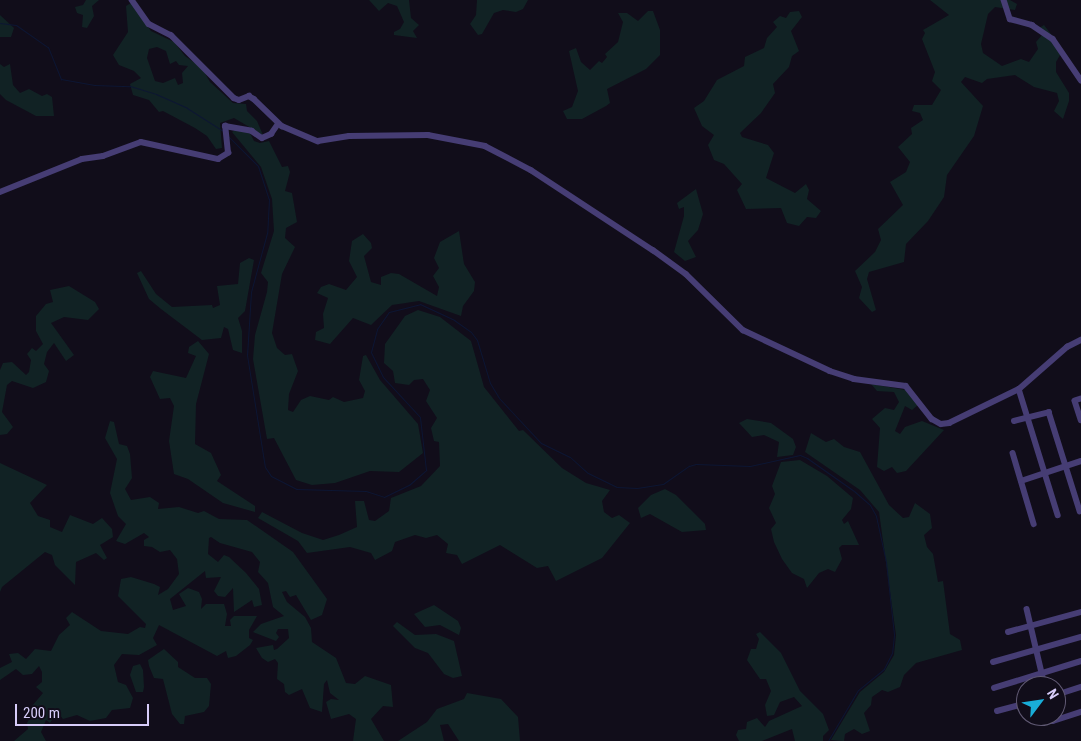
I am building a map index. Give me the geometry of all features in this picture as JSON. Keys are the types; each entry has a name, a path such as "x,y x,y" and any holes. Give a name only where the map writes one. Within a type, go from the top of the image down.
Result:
{"street":[{"path":"132,0 149,24 171,35 234,98 254,98 278,124 318,141 348,136 428,135 485,146 531,170 653,250 686,274 743,330 830,371 854,379 906,386 932,419 941,424 949,423 1020,389 1067,347 1081,340"},
{"path":"1004,0 1010,19 1032,25 1053,39 1081,80"},
{"path":"0,192 82,159 103,156 141,142 218,159 228,153 225,126 247,129 262,138 271,134 278,124"},
{"path":"1020,389 1058,515"},
{"path":"1081,399 1075,401 1081,420"},
{"path":"1014,421 1049,412 1080,511"},
{"path":"1013,453 1034,524"},
{"path":"1021,481 1081,461"},
{"path":"1027,609 1043,676"},
{"path":"1008,632 1081,612"},
{"path":"992,662 1081,637"},
{"path":"994,688 1081,661"},
{"path":"1066,692 1081,687"},
{"path":"998,711 1016,706"},
{"path":"1066,717 1081,712"}],"shaded area":[{"path":"86,0 99,0 92,6 94,16 87,28 82,27 83,15 77,13 75,7 83,5"},
{"path":"369,0 409,0 411,18 419,25 413,31 417,38 394,35 394,32 400,29 404,22 397,6 388,3 379,11"},
{"path":"477,0 528,0 523,9 516,12 503,10 494,13 482,34 478,35 470,24 476,15"},
{"path":"930,0 1010,0 1017,4 1015,10 995,7 988,14 981,44 983,53 1002,66 1021,59 1029,62 1038,49 1036,42 1042,35 1039,28 1044,25 1063,50 1056,62 1056,72 1069,93 1069,101 1063,119 1054,111 1059,101 1057,93 1034,87 1015,75 987,79 982,83 965,77 961,82 983,106 974,136 947,175 944,197 928,221 906,244 904,262 869,272 867,279 876,310 872,312 859,298 862,287 855,271 875,252 881,240 878,229 903,205 890,182 906,172 910,162 898,147 912,134 911,128 923,120 920,113 912,111 914,105 932,105 941,90 932,81 935,72 922,39 925,33 923,30 949,15"},
{"path":"131,3 151,31 174,42 185,56 202,68 210,82 233,103 246,104 247,111 257,121 263,135 234,118 220,123 222,148 216,149 207,136 195,128 163,111 159,112 149,100 133,95 130,84 141,78 134,71 119,65 113,55 128,32 126,6","holes":["157,47 166,51 170,64 176,61 179,65 188,66 182,73 183,83 178,85 175,78 163,83 155,81 147,58 149,49"]},
{"path":"648,11 653,11 660,30 660,55 646,69 607,89 610,103 606,106 582,119 567,119 563,111 572,107 578,91 569,51 576,48 581,62 590,70 599,61 602,63 607,57 605,54 618,42 623,22 618,13 627,13 638,21"},
{"path":"799,11 802,17 791,31 799,51 792,56 789,67 773,84 775,93 761,113 740,133 742,137 768,145 774,153 766,178 795,193 806,184 809,190 807,199 821,211 816,218 807,217 799,226 787,223 781,208 746,209 737,190 742,184 724,164 714,160 708,145 714,135 702,126 694,108 704,101 717,80 744,66 745,57 764,48 767,38 777,27 773,22 780,16 786,18 790,12"},
{"path":"0,15 14,28 11,37 0,37"},
{"path":"0,64 4,67 10,64 13,85 20,93 29,89 42,96 47,94 52,97 54,116 36,116 6,100 0,94"},
{"path":"236,129 250,133 254,141 260,143 269,141 282,167 288,166 290,172 285,191 292,193 297,222 286,228 285,238 295,247 282,274 272,333 277,348 285,355 292,354 298,371 289,394 288,410 293,412 301,400 310,396 329,400 333,397 344,402 363,398 365,391 359,380 363,356 366,355 380,380 418,424 423,453 399,472 370,471 335,483 312,485 296,480 274,438 267,439 253,359 255,335 267,292 268,282 261,273 274,231 272,199 261,167 232,132"},
{"path":"696,189 703,214 698,230 688,241 696,257 685,261 674,252 684,216 684,207 679,209 677,203"},
{"path":"459,231 464,264 475,282 474,291 463,306 461,316 419,301 392,305 371,325 353,318 330,344 315,340 316,332 324,328 323,314 328,298 317,293 321,287 329,284 346,290 357,277 349,261 352,241 363,234 371,243 372,248 364,256 371,282 381,285 381,277 391,273 399,274 437,296 439,287 433,276 439,268 434,258 440,242"},
{"path":"249,258 254,260 245,311 238,318 242,331 242,353 233,350 228,329 224,327 221,338 202,340 161,309 149,299 137,273 141,271 156,294 172,307 212,305 213,308 220,305 217,286 238,284 240,263"},
{"path":"69,286 95,302 99,309 88,320 64,317 51,323 74,355 66,361 54,343 47,352 44,364 49,371 46,382 33,388 12,381 7,385 2,412 13,427 7,434 0,435 0,370 3,363 12,362 26,375 29,372 31,360 27,354 32,348 36,351 43,344 36,331 36,316 46,304 53,302 50,290"},
{"path":"418,310 440,317 471,341 484,387 519,431 523,430 562,468 586,483 610,490 602,501 604,512 612,518 619,515 630,523 602,558 556,581 548,566 537,568 500,545 462,564 457,555 446,553 448,544 437,535 426,538 415,535 395,542 392,551 375,560 371,553 350,547 307,553 298,541 258,518 262,512 302,533 323,540 357,527 355,501 364,501 369,520 375,521 389,511 391,498 421,486 440,466 439,442 434,441 431,428 437,418 426,401 430,390 423,379 414,380 409,385 395,383 393,371 384,363 385,344 405,316"},
{"path":"198,341 209,354 196,404 195,444 211,453 221,475 217,481 255,506 255,512 223,503 188,479 174,474 169,441 174,406 170,398 160,399 150,377 153,371 186,378 196,356 188,353 189,347"},
{"path":"871,384 906,390 918,405 912,410 905,406 895,431 900,434 905,427 922,421 944,430 906,471 897,473 892,467 884,471 877,467 880,428 872,419 885,408 894,410 899,402 894,392 877,391"},
{"path":"747,419 771,423 793,439 796,447 793,455 777,457 779,442 764,435 752,437 739,423"},
{"path":"110,421 114,422 119,444 127,446 130,454 132,478 125,489 131,500 150,497 159,503 158,509 179,507 198,513 204,511 219,519 247,520 293,552 327,599 322,615 311,620 296,595 290,597 286,591 282,592 287,602 305,617 311,628 312,642 336,658 346,683 355,684 365,676 391,685 393,707 383,706 371,719 384,741 353,741 356,719 349,714 331,719 326,702 331,699 339,700 330,693 327,680 324,684 322,712 310,708 302,689 289,695 285,692 284,684 277,679 278,663 275,659 268,662 262,658 256,648 273,645 274,650 289,638 288,629 278,629 276,633 279,637 276,641 253,632 261,624 284,616 273,607 268,583 258,572 260,562 252,552 220,543 211,537 209,538 208,554 218,562 224,555 229,557 246,573 259,589 262,605 254,607 252,600 234,612 233,588 225,597 218,596 214,591 221,577 206,578 205,571 170,599 173,610 186,606 179,594 188,588 199,592 202,599 201,609 206,604 224,604 227,614 225,626 231,626 230,620 234,616 257,616 249,630 249,638 253,640 250,645 236,656 228,658 226,651 217,656 159,625 153,638 157,645 139,655 122,654 114,665 118,682 126,685 133,698 130,708 112,710 106,718 90,721 77,715 63,719 57,712 50,723 46,720 41,732 46,741 14,741 28,729 27,723 34,711 32,706 43,693 36,687 42,682 42,672 39,666 32,674 23,675 16,669 0,680 0,668 12,662 9,654 18,653 26,659 35,649 51,651 59,635 70,625 66,618 72,612 101,631 128,634 140,627 145,628 146,624 118,596 121,579 131,577 154,584 160,587 158,595 168,589 179,574 177,559 170,550 160,552 152,547 144,546 144,540 149,537 144,533 125,544 116,541 126,524 118,516 110,493 117,459 105,438"},
{"path":"811,433 826,442 834,439 844,447 860,452 889,505 903,518 909,517 915,503 930,514 932,528 924,535 927,547 933,554 938,582 943,581 950,634 960,640 962,650 916,663 904,675 900,687 888,692 882,690 872,697 871,705 864,713 870,731 862,734 854,729 845,734 844,741 831,740 860,692 884,672 894,655 896,635 879,512 860,490 805,452"},
{"path":"800,460 827,476 853,498 851,509 842,520 844,524 848,521 859,545 842,545 839,548 842,559 835,572 828,569 819,573 807,588 804,579 792,573 782,559 774,542 771,529 776,523 769,508 775,494 772,486 781,462"},
{"path":"0,463 47,485 30,503 38,516 50,520 50,527 62,532 70,515 93,524 102,518 112,529 113,537 100,545 107,558 104,560 96,553 76,562 75,585 55,565 52,555 45,552 2,587 0,592"},
{"path":"665,489 676,495 705,524 706,530 682,532 650,514 641,518 638,508 651,495"},
{"path":"434,605 458,621 461,628 459,635 440,625 425,627 414,614"},
{"path":"397,622 415,635 436,634 454,641 462,676 453,678 444,674 428,653 415,648 393,626"},
{"path":"760,632 781,653 800,691 823,714 829,730 823,736 823,741 795,741 792,729 762,741 739,741 736,735 738,730 746,729 747,722 757,718 765,727 769,721 802,706 794,697 780,702 774,715 767,716 765,705 771,691 766,679 760,679 747,660 751,649 756,649 759,639 756,634"},
{"path":"164,649 178,662 178,667 195,678 207,678 211,684 209,706 204,712 185,716 184,724 180,724 172,714 163,679 154,678 149,666 148,660"},
{"path":"140,664 143,670 144,687 143,692 136,692 130,675 133,666"},
{"path":"467,693 501,699 518,717 520,741 459,741 448,724 440,725 444,741 398,741 427,722 437,709 464,699"}],"waterway":[{"path":"0,23 16,25 48,47 61,79 94,85 130,86 156,94 187,108 223,131"},
{"path":"228,136 258,166 269,199 267,233 251,292 247,355 265,467 271,476 296,489 366,491 384,497 409,485 426,470 420,417 383,377 371,352 377,329 389,312 420,304 454,320 471,332 477,340 490,383 499,398 541,443 570,457 588,473 617,487 637,488 663,484 689,466 696,464 750,466 800,455 807,458 854,491 870,505 876,516 886,562 894,635 892,653 884,669 858,690 828,741"}]}
